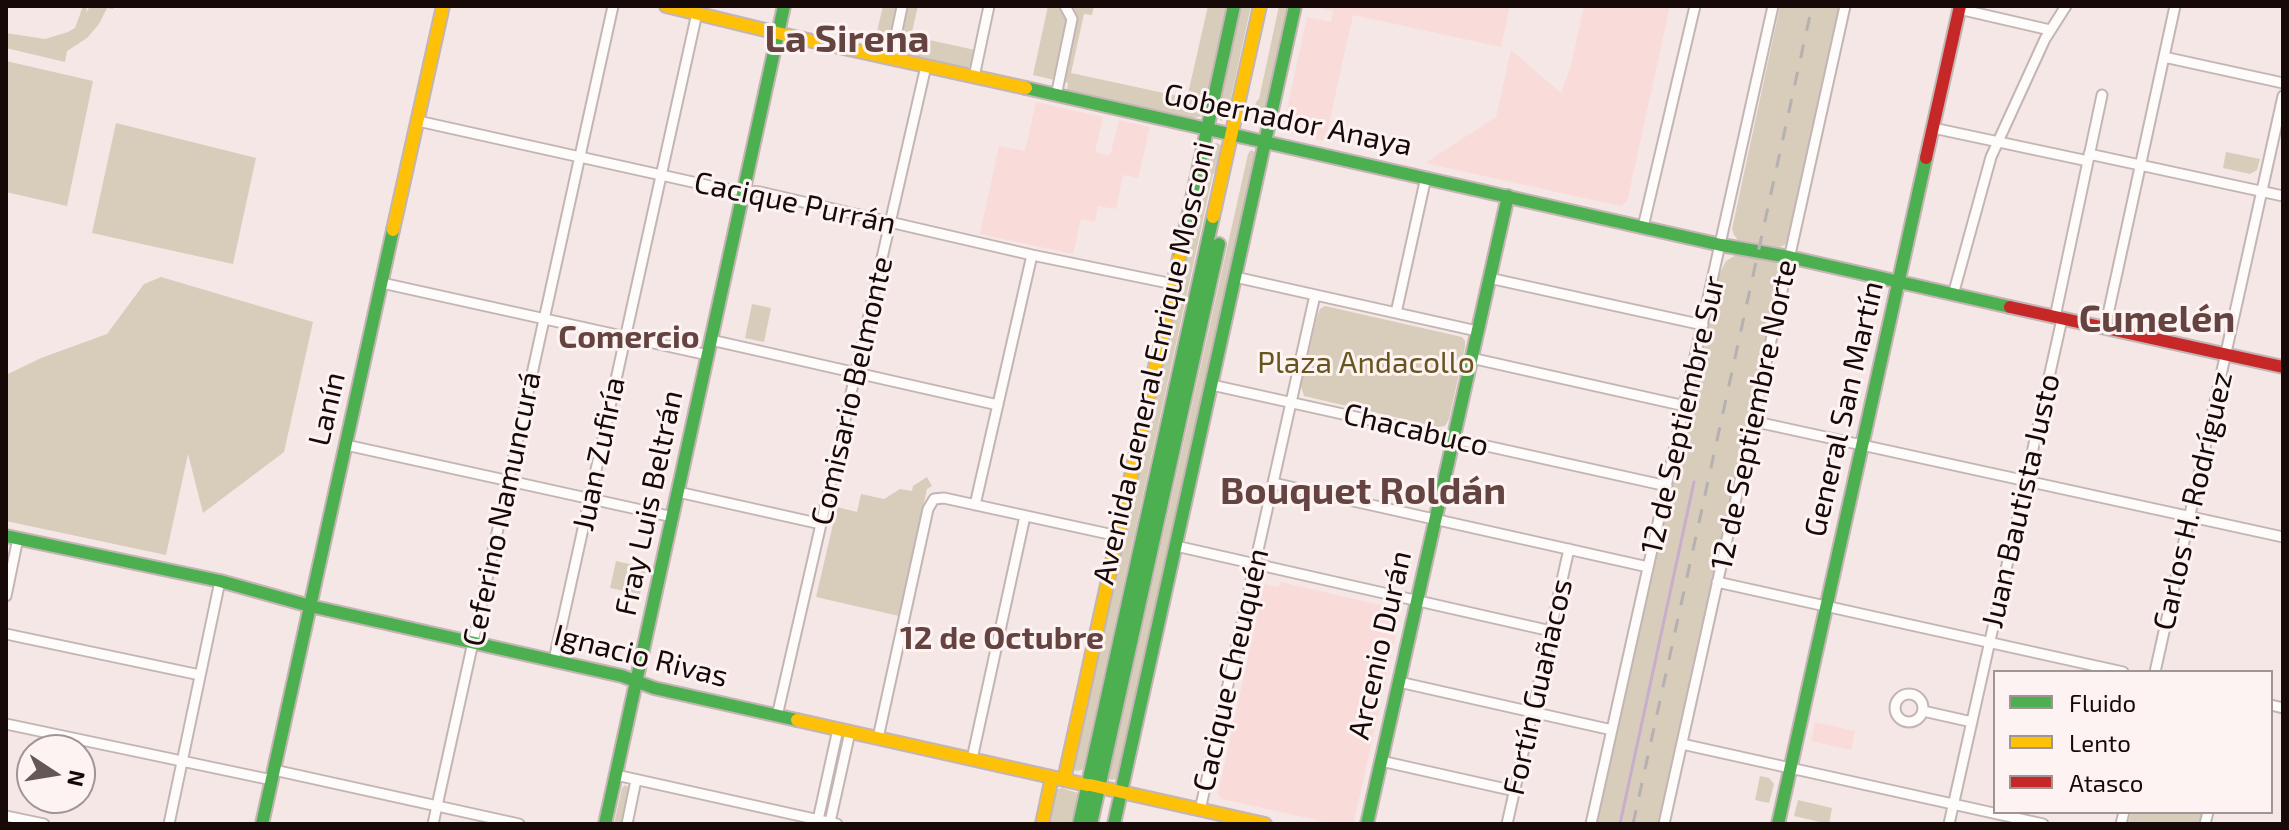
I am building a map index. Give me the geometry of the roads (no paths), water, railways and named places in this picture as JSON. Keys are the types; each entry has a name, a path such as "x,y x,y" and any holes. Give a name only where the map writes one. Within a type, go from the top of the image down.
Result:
{"main road":[{"name":"Lanín","path":"262,824 443,6"},
{"name":"Gobernador Anaya","path":"666,6 1721,245 1789,257 2283,367"},
{"name":"Fray Luis Beltrán","path":"605,824 784,6"},
{"path":"1042,824 1058,778 1118,536 1234,6"},
{"name":"Avenida General Enrique Mosconi","path":"1237,135 1260,6"},
{"name":"Avenida General Enrique Mosconi","path":"1079,824 1093,786 1237,135 1271,6"},
{"path":"1114,824 1295,6"},
{"name":"General San Martín","path":"1778,824 1959,8"},
{"name":"Arcenio Durán","path":"1367,824 1508,196"},
{"name":"Ignacio Rivas","path":"12,537 220,581 310,606 622,676 654,688 1265,824"},
{"name":"Avenida General Enrique Mosconi","path":"1091,824 1093,786"}],"street":[{"name":"Ceferino Namuncurá","path":"433,824 613,6"},
{"path":"974,77 989,6"},
{"path":"1056,96 1072,19 1065,6"},
{"path":"1643,227 1695,6"},
{"name":"12 de Septiembre Sur","path":"1591,824 1773,6"},
{"name":"12 de Septiembre Norte","path":"1664,824 1845,6"},
{"path":"1953,295 1986,174 1998,142 2050,30 2066,6"},
{"path":"2105,328 2175,6"},
{"path":"891,59 902,7"},
{"path":"1959,8 2050,30"},
{"name":"Juan Zufiría","path":"554,660 697,13"},
{"path":"2164,57 2283,83"},
{"name":"Comisario Belmonte","path":"777,716 926,66"},
{"name":"Juan Bautista Justo","path":"1949,824 2025,481 2102,95"},
{"name":"Carlos H. Rodríguez","path":"2155,670 2283,96"},
{"name":"Cacique Purrán","path":"418,121 728,190 760,192 1173,284"},
{"path":"1933,128 2140,165 2283,196"},
{"path":"1396,313 1426,177"},
{"path":"975,505 1032,255"},
{"path":"1235,277 1477,331"},
{"path":"1489,278 1703,325"},
{"path":"382,283 708,355"},
{"name":"Cacique Cheuquén","path":"1200,810 1315,295"},
{"path":"711,340 998,405"},
{"path":"1471,358 1685,406"},
{"name":"Chacabuco","path":"1212,385 1667,486"},
{"path":"1752,421 2283,537"},
{"path":"346,445 673,517"},
{"path":"1273,483 1648,567"},
{"path":"678,492 821,524"},
{"path":"878,738 928,509 934,499 944,498 1118,536"},
{"path":"972,759 1025,516"},
{"path":"6,596 12,537"},
{"path":"1176,546 1551,631"},
{"name":"Fortín Guañacos","path":"1507,824 1569,549"},
{"path":"169,824 220,581"},
{"path":"1717,582 2114,670"},
{"path":"6,634 200,675"},
{"path":"1399,682 1612,730"},
{"path":"1923,711 1972,722"},
{"path":"6,724 182,761 273,775 519,824"},
{"path":"616,775 787,819 833,823 844,730"},
{"path":"818,820 844,730"},
{"path":"1682,744 1993,813"},
{"path":"1381,761 1515,791"},
{"path":"627,824 636,780"},
{"path":"1998,814 2043,824"},
{"path":"6,816 44,824"}],"waterway":[{"path":"1620,824 1694,482"}],"railway":[{"path":"1633,824 1812,6"}],"district":[{"name":"La Sirena","path":"847,39"},
{"name":"Cumelén","path":"2157,319"},
{"name":"Comercio","path":"629,337"},
{"name":"Bouquet Roldán","path":"1363,491"},
{"name":"12 de Octubre","path":"1002,638"}],"park label":[{"name":"Plaza Andacollo","path":"1366,363"}]}
